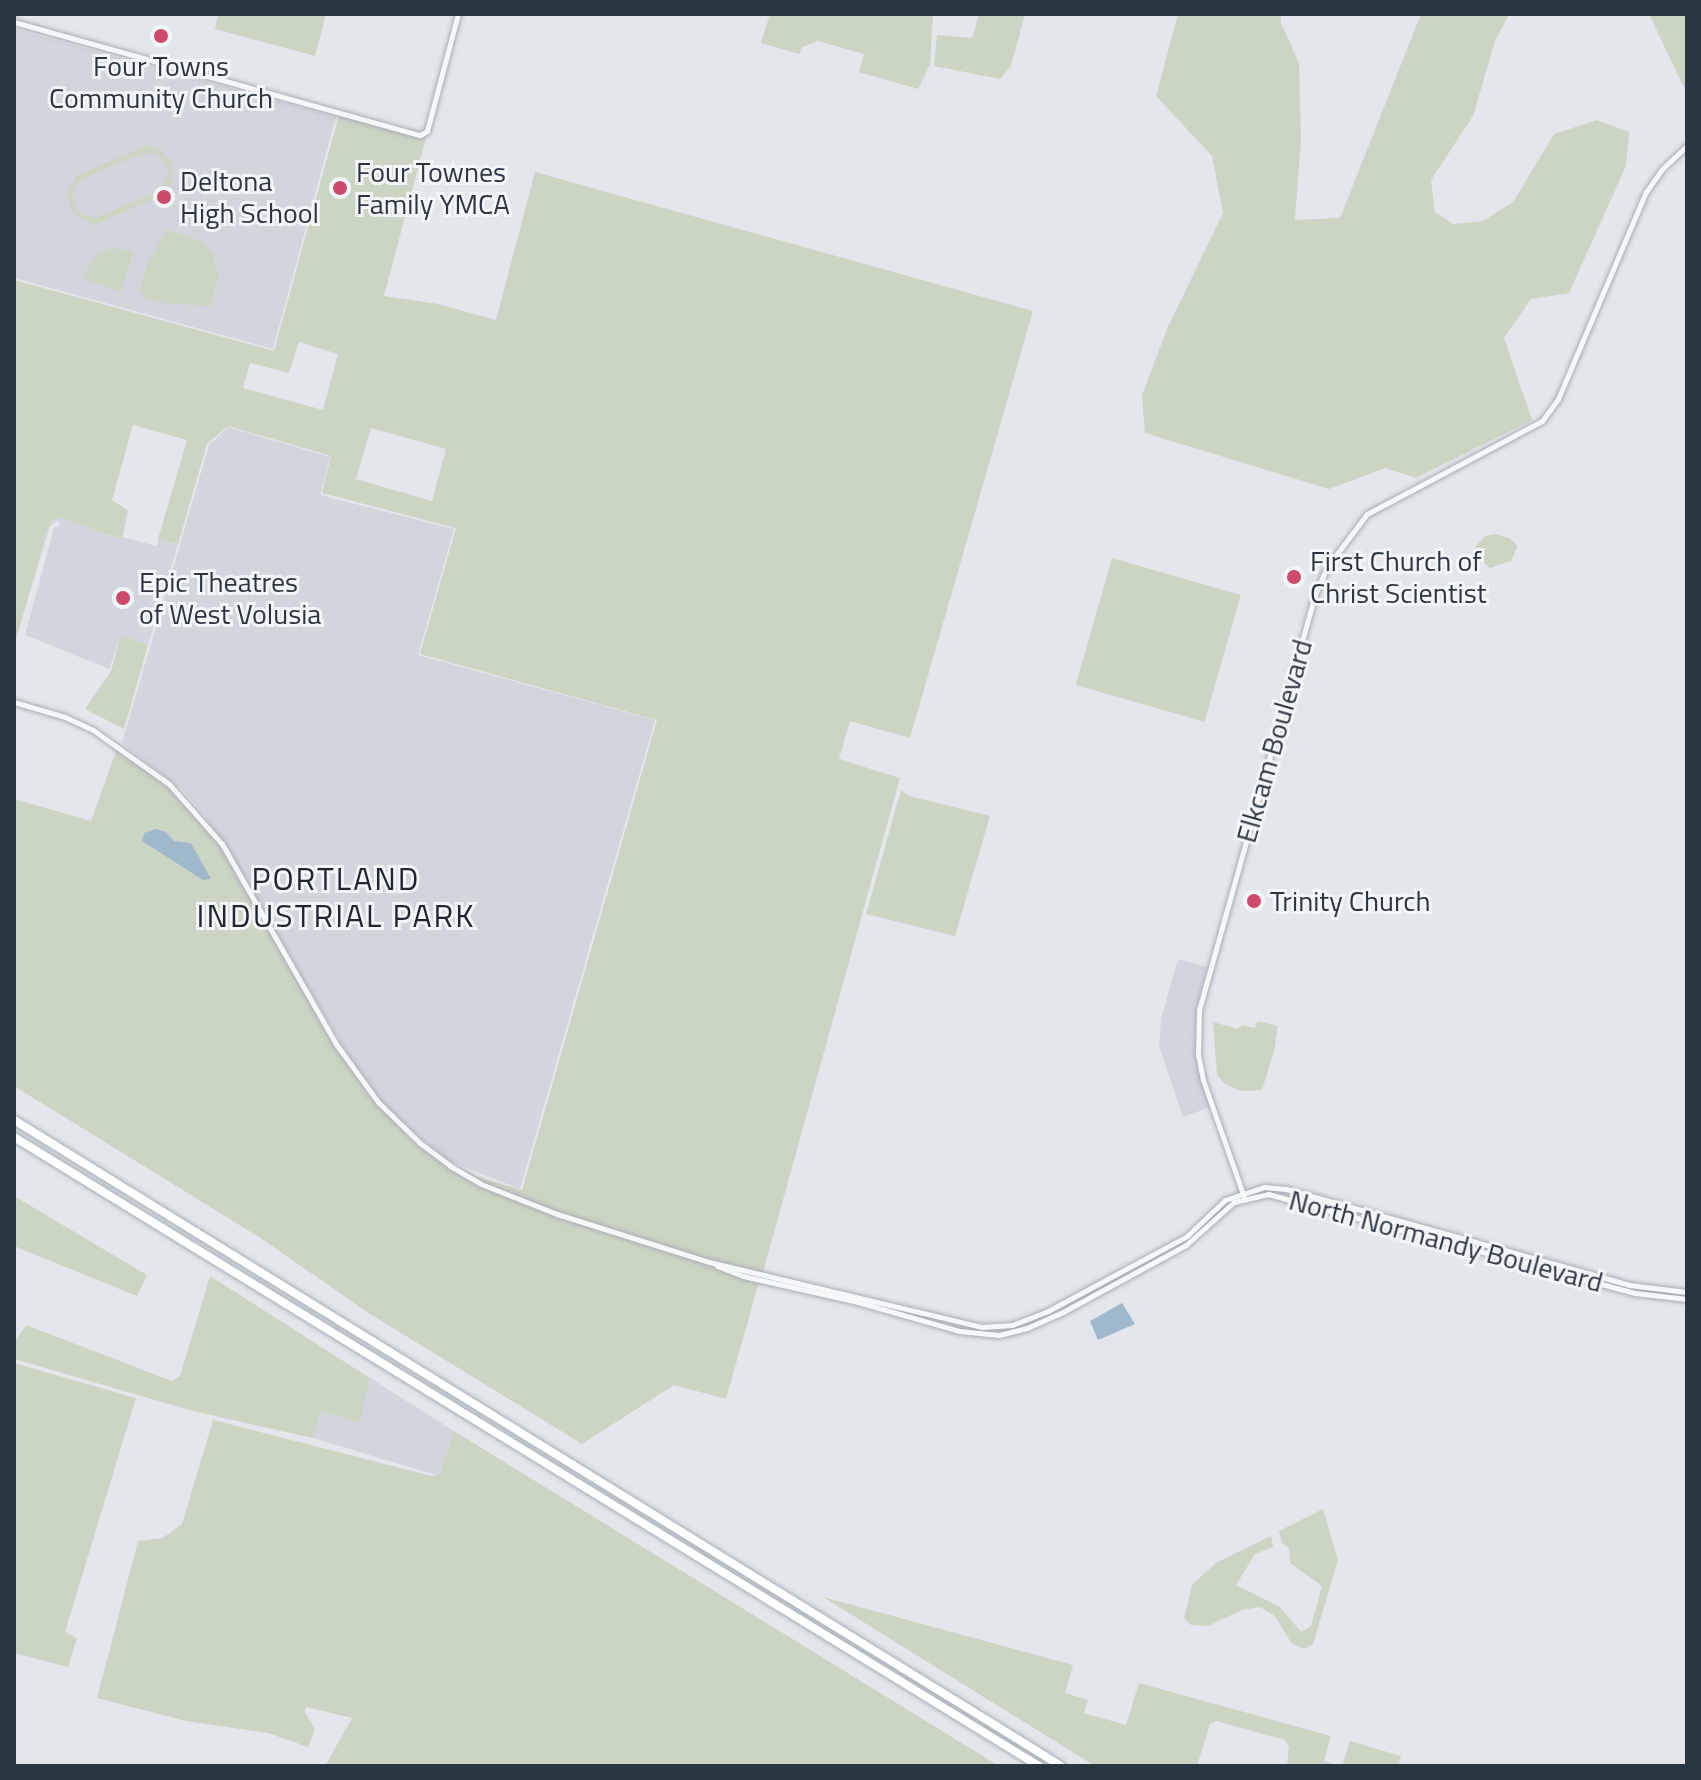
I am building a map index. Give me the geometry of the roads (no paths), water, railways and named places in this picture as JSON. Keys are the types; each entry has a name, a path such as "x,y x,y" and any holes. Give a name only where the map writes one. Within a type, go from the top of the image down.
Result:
{"highway":[{"path":"14,1120 1061,1766"},
{"path":"14,1137 1039,1766"}],"street":[{"path":"14,22 425,135 458,14"},
{"name":"Elkcam Boulevard","path":"1243,1195 1203,1080 1198,1055 1199,1010 1316,592 1327,567 1367,514 1542,421 1558,399 1646,192 1662,169 1687,146"},
{"path":"14,702 65,717 93,730 159,775 197,812 244,880 359,1078 420,1143 450,1166 509,1196 743,1276 858,1302 959,1331 999,1335 1041,1323 1186,1245 1243,1195"},
{"name":"North Normandy Boulevard","path":"1243,1195 1264,1187 1286,1189 1629,1285 1687,1292"},
{"name":"North Normandy Boulevard","path":"1243,1195 1290,1197 1635,1293 1687,1299"}],"water":[{"path":"156,829 166,832 174,841 191,843 211,879 203,880 142,841 144,833"},
{"path":"1122,1303 1135,1324 1098,1340 1090,1321"}],"place":[{"name":"Four Towns Community Church","path":"161,36"},
{"name":"Four Townes Family YMCA","path":"340,188"},
{"name":"Deltona High School","path":"164,197"},
{"name":"First Church of Christ Scientist","path":"1294,577"},
{"name":"Epic Theatres of West Volusia","path":"123,598"},
{"name":"Trinity Church","path":"1254,901"}],"district":[{"name":"PORTLAND INDUSTRIAL PARK","path":"336,898"}]}
